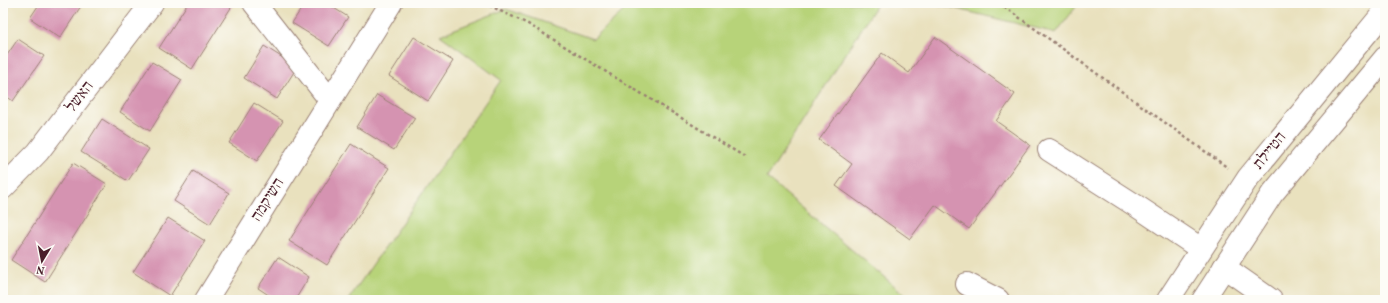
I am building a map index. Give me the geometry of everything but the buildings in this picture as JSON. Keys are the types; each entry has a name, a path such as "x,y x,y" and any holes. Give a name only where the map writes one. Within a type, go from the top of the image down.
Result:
{"street":[{"name":"האשל","path":"3,188 38,152 152,3"},
{"path":"254,3 330,100"},
{"name":"השיקמה","path":"206,300 391,3"},
{"name":"הטיילת","path":"1168,300 1246,182 1385,11"},
{"name":"הטיילת","path":"1203,300 1272,194 1385,58"},
{"path":"1049,150 1201,249"},
{"path":"1224,267 1271,300"},
{"path":"967,284 998,300"}],"path":[{"path":"484,3 528,24 745,157"},
{"path":"999,3 1246,182"}],"green space":[{"path":"632,3 878,3 767,178 910,299 348,300 501,80 440,35 506,9 593,39"},
{"path":"932,3 1079,3 1056,33"}]}
